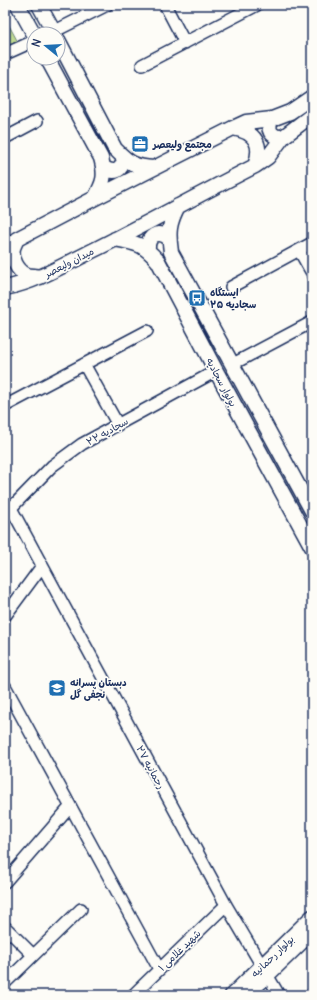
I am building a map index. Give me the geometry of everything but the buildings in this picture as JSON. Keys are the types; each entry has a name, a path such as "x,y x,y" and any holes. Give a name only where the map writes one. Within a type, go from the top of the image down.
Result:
{"main road":[{"path":"18,5 30,26"},
{"path":"39,5 50,26"},
{"path":"66,57 115,149 124,158 138,167 154,168"},
{"path":"51,66 101,158 104,168 104,176 95,198"},
{"path":"5,249 17,239 233,128 246,122 272,119 290,112 312,97"},
{"name":"میدان ولیعصر","path":"17,239 13,248 15,263 20,270 27,275 40,276 115,239 254,166 268,157 283,137 312,115"},
{"path":"272,119 269,124 269,130 272,135 283,137"},
{"path":"233,128 244,130 253,136 258,145 259,156 254,166"},
{"path":"104,168 110,172 118,170 123,166 124,158"},
{"name":"بولوار سجادیه","path":"178,206 169,228 171,252 312,511"},
{"path":"148,249 147,244 150,238 154,235 159,233 169,238"},
{"path":"115,239 135,243 148,249"},
{"name":"بولوار سجادیه","path":"148,249 158,261 312,547"},
{"path":"5,288 20,285 40,276"},
{"name":"بولوار رحمانیه","path":"247,995 264,971 312,917"},
{"name":"بولوار رحمانیه","path":"232,995 312,932"}],"street":[{"path":"66,28 107,5"},
{"path":"165,5 185,43"},
{"path":"142,65 257,5"},
{"path":"5,54 26,45"},
{"path":"5,138 36,121"},
{"path":"231,287 312,243"},
{"path":"299,250 312,273"},
{"path":"233,364 312,322"},
{"path":"5,406 147,331"},
{"path":"84,364 118,425"},
{"name":"سجادیه ۲۲","path":"8,511 52,466 82,444 216,371"},
{"name":"رحمانیه ۲۷","path":"8,511 42,566 226,905 279,995"},
{"path":"5,616 42,566"},
{"path":"5,686 159,969"},
{"path":"5,882 70,807"},
{"name":"شهید غلامی ۱","path":"133,995 226,905"},
{"path":"5,983 81,909"},
{"path":"5,927 33,955"}],"green space":[{"path":"5,18 19,44 5,49"}],"place":[{"name":"مجتمع ولیعصر","path":"140,144"},
{"name":"ایستگاه سجادیه ۲۵","path":"197,298"},
{"name":"دبستان پسرانه نجفی گل","path":"57,688"}]}
